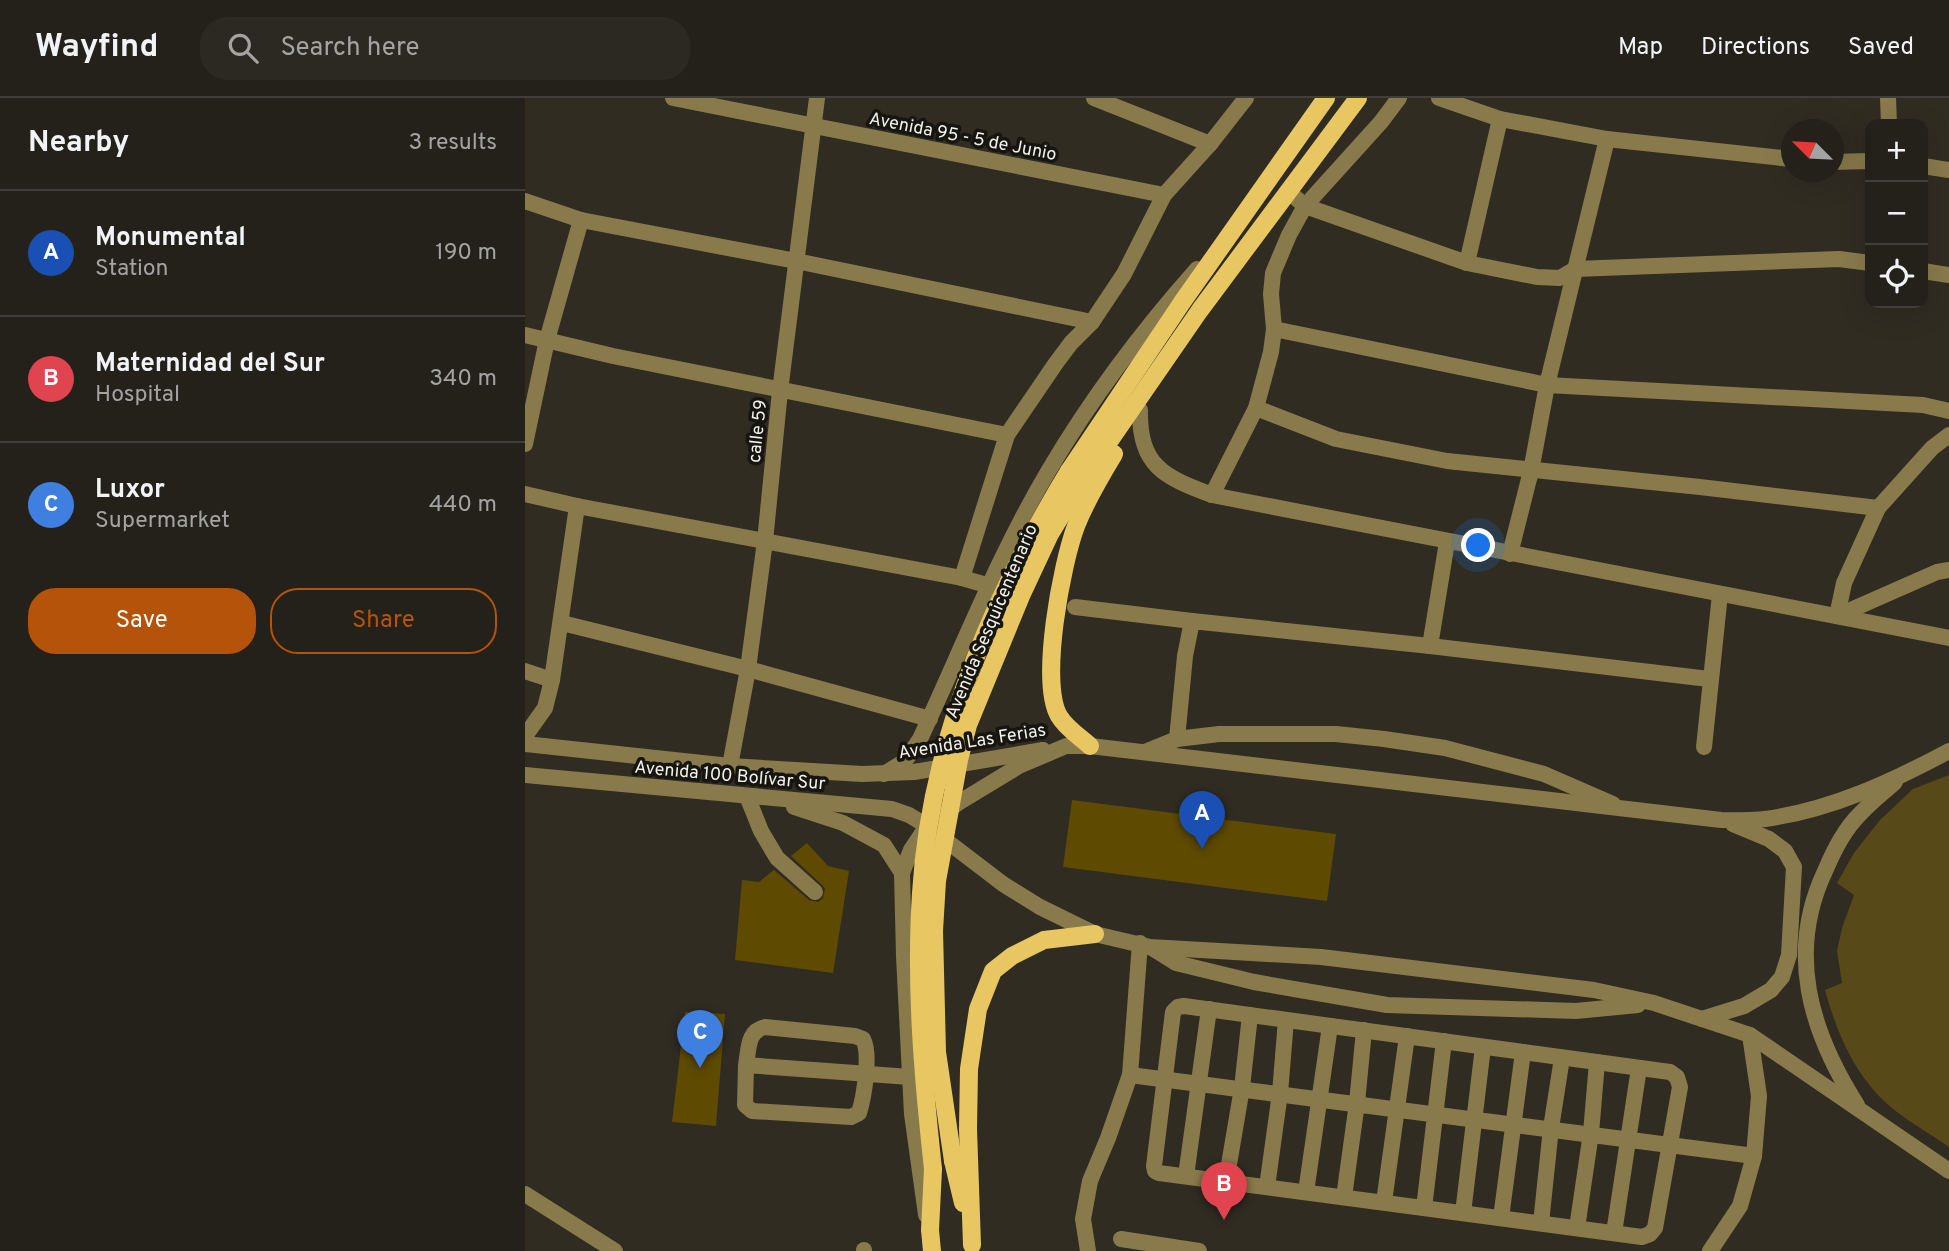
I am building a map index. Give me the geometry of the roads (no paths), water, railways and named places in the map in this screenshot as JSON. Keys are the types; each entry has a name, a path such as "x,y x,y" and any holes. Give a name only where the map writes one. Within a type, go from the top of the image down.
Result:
{"main road":[{"name":"Avenida Sesquicentenario","path":"973,1248 953,1161 937,1052 934,931 937,881 958,760 968,725 1021,596 1077,475 1228,236 1326,98"},
{"name":"Avenida Sesquicentenario","path":"932,1251 930,1230 933,1169 923,1077 919,954 921,891 935,793 952,725 1004,590 1037,524 1158,373 1200,310 1358,98"},
{"path":"1090,746 1059,716 1053,696 1053,648 1064,562 1077,523 1158,373"},
{"path":"973,1248 968,1129 969,1069 978,1009 993,971 1012,956 1044,940 1095,934"}],"street":[{"name":"Avenida 95 - 5 de Junio","path":"673,98 1164,195"},
{"name":"calle 59","path":"730,766 748,669 765,541 780,391 817,98"},
{"path":"1094,98 1210,144"},
{"path":"963,578 1007,435 1063,353 1092,322 1124,274 1164,195 1210,144 1246,98"},
{"path":"1212,495 1256,408 1271,352 1274,329 1271,294 1273,273 1289,235 1305,206 1381,122 1399,98"},
{"path":"1439,98 1500,119 1607,139 1781,158"},
{"path":"1888,98 1889,119"},
{"path":"1467,263 1500,119"},
{"path":"1510,554 1531,471 1547,385 1607,139"},
{"path":"1844,162 1865,161"},
{"path":"1928,167 1949,170"},
{"path":"1289,192 1305,206 1467,263 1537,277 1560,278 1575,269 1839,259 1865,262"},
{"path":"525,201 581,220 1092,322"},
{"path":"525,444 547,340 581,220"},
{"path":"884,774 905,761 920,739 1005,552 1073,431 1175,294 1228,236"},
{"path":"1928,272 1949,275"},
{"path":"1274,329 1547,385 1923,405 1949,411"},
{"path":"525,335 780,391 1007,435"},
{"path":"1256,408 1336,439 1447,461 1878,508"},
{"path":"1140,410 1139,428 1148,458 1181,483 1212,495 1949,638"},
{"path":"1837,616 1844,583 1878,508 1932,448 1949,435"},
{"path":"525,494 963,578 990,586"},
{"path":"525,737 545,708 552,680 577,506"},
{"path":"1430,646 1447,542"},
{"path":"1837,616 1937,572 1949,570"},
{"path":"1704,747 1720,594"},
{"path":"1075,607 1709,680"},
{"path":"1177,739 1185,656 1192,621"},
{"path":"562,623 748,669 930,719"},
{"path":"525,671 552,680"},
{"path":"1143,752 1177,739 1219,734 1336,734 1445,748 1544,774 1625,810"},
{"name":"Avenida 100 Bolívar Sur","path":"525,744 730,766 884,774"},
{"path":"930,1230 912,1114 902,873 911,850 927,827 958,803 1001,777 1066,746"},
{"name":"Avenida Las Ferias","path":"884,774 914,772 1066,746 1090,746 1721,820"},
{"path":"1721,820 1762,820 1835,803 1902,776 1949,751"},
{"name":"Avenida 100 Bolívar Sur","path":"525,775 892,809 909,815 927,827"},
{"path":"1861,1112 1823,1043 1810,1003 1804,960 1807,926 1814,892 1834,850 1858,816 1902,776"},
{"path":"747,796 761,831 778,858 815,892"},
{"path":"768,799 843,822 884,845 902,873"},
{"path":"1702,1019 1744,1006 1771,990 1782,977 1789,955 1794,867 1785,851 1769,839 1721,820"},
{"path":"927,827 1003,884 1095,934 1145,945 1321,957 1594,990 1654,1003 1750,1035 1949,1171"},
{"path":"1145,945 1176,963 1254,982 1387,1005 1576,1011 1654,1003"},
{"path":"1088,1251 1083,1219 1090,1181 1130,1075 1145,945"},
{"path":"1184,1006 1250,1015 1670,1072 1678,1077 1680,1087 1655,1228 1642,1237 1155,1171 1173,1012 1184,1006"},
{"path":"1187,1177 1209,1009"},
{"path":"1226,1182 1242,1088 1250,1015"},
{"path":"1267,1187 1280,1093 1286,1020"},
{"path":"1306,1192 1330,1026"},
{"path":"765,1027 863,1039 867,1047 865,1074 859,1113 851,1117 752,1111 745,1105 751,1035 755,1030 765,1027"},
{"path":"1344,1197 1364,1030"},
{"path":"1710,1251 1740,1206 1754,1156 1759,1096 1750,1035"},
{"path":"1384,1202 1407,1036"},
{"path":"1424,1208 1444,1041"},
{"path":"1464,1213 1483,1047"},
{"path":"1501,1218 1524,1052"},
{"path":"1541,1223 1562,1058"},
{"path":"1577,1228 1591,1133 1597,1062"},
{"path":"747,1065 911,1077"},
{"path":"1613,1233 1639,1068"},
{"path":"1130,1075 1754,1156"},
{"path":"525,1194 615,1251"},
{"path":"1121,1239 1199,1251"}],"place":[{"name":"Monumental","path":"1202,849"},
{"name":"Luxor","path":"700,1068"},
{"name":"Maternidad del Sur","path":"1224,1220"}]}
